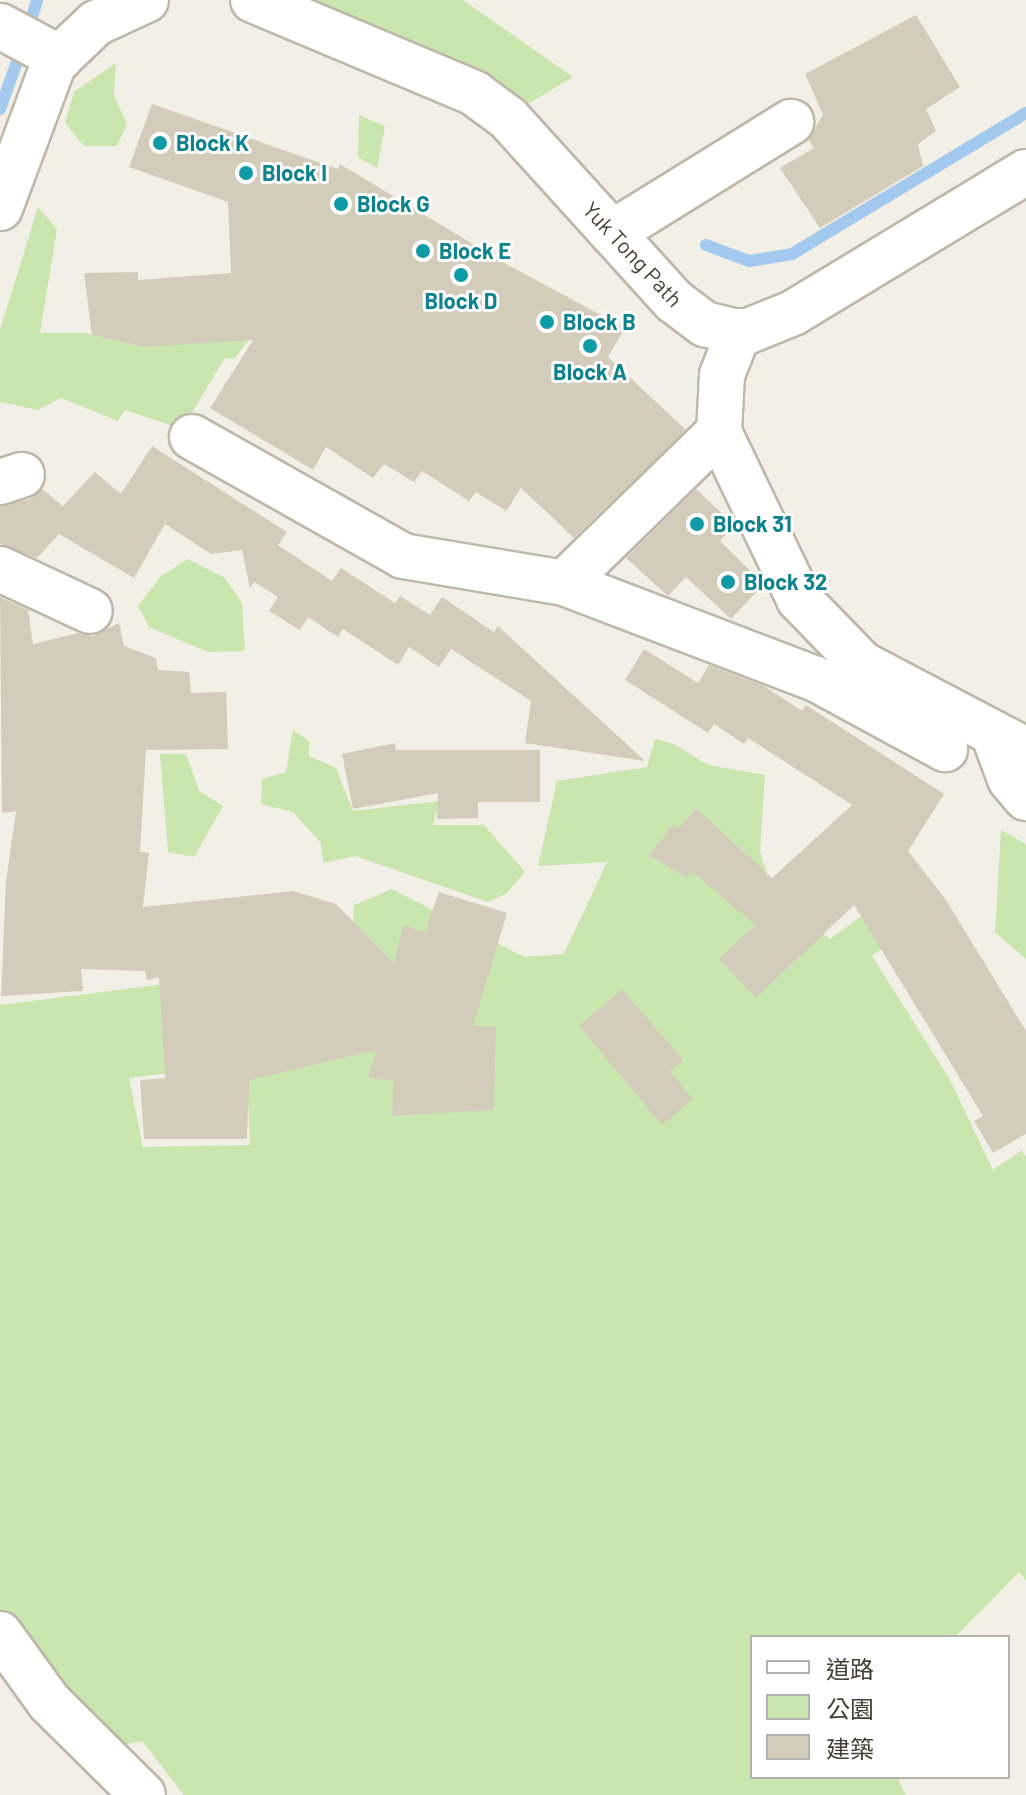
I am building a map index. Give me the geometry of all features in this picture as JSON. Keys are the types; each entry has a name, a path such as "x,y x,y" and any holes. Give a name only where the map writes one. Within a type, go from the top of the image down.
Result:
{"street":[{"path":"0,208 36,101 60,58 96,23 146,0"},
{"name":"Yuk Tong Path","path":"253,0 474,93 508,118 674,301 705,324 739,331"},
{"path":"0,26 60,58"},
{"path":"612,233 791,122"},
{"path":"1026,172 793,313 739,331 722,375 719,432 799,599 824,631 862,664 1009,741 1010,779 1026,798"},
{"path":"564,583 719,432"},
{"path":"192,437 403,556 564,583 816,679 945,749"},
{"path":"0,569 90,611"},
{"path":"0,1634 49,1702 143,1795"}],"green space":[{"path":"282,0 463,0 573,77 516,111"},
{"path":"116,63 114,95 127,124 117,146 84,146 65,123 74,92"},
{"path":"359,115 385,126 377,168 358,157"},
{"path":"38,207 57,229 40,333 85,333 144,347 276,305 235,358 224,359 182,429 125,410 118,421 61,398 38,410 0,402 0,330"},
{"path":"188,559 225,578 242,603 245,651 208,652 149,627 138,606 161,576"},
{"path":"293,730 309,741 309,756 336,768 353,811 439,801 433,825 484,825 525,872 507,893 488,902 355,856 324,863 320,842 293,812 261,804 262,779 286,772"},
{"path":"655,739 674,744 708,765 765,775 760,852 774,895 830,939 886,898 901,935 872,956 949,1078 993,1170 1022,1150 1026,1157 1026,1581 1019,1572 957,1635 750,1635 750,1779 898,1779 906,1795 184,1795 142,1741 114,1747 0,1617 0,1005 165,984 198,1055 163,1074 129,1078 143,1147 250,1145 242,968 351,970 354,905 392,889 524,957 564,954 607,862 538,866 557,781 647,767"},
{"path":"160,754 186,754 199,791 223,806 194,857 168,852"},
{"path":"1001,830 1026,844 1026,959 995,932"}],"building":[{"path":"916,15 960,87 926,109 936,131 918,144 923,166 820,228 780,168 814,148 808,139 823,115 805,74"},
{"path":"152,104 338,169 340,164 506,264 625,328 608,357 686,430 574,538 521,488 506,511 476,492 469,501 422,471 414,482 384,464 373,478 326,447 313,470 210,408 253,340 144,347 92,335 84,273 138,272 138,280 231,273 228,202 129,167"},
{"path":"152,446 287,532 278,545 332,581 341,568 395,603 400,596 430,615 442,597 494,632 498,626 645,761 525,743 531,701 451,649 439,667 409,647 398,665 343,629 338,637 308,617 300,630 269,611 278,597 254,582 250,588 242,550 211,554 165,524 134,578 59,534 37,558 0,544 0,506 30,499 42,489 63,506 95,472 121,494"},
{"path":"696,489 734,525 720,541 764,584 731,619 686,577 668,596 626,558"},
{"path":"0,597 28,610 33,644 78,633 93,636 119,623 124,646 156,658 158,670 189,672 191,693 226,692 228,749 146,750 140,852 149,853 143,907 293,891 336,904 394,963 403,925 425,932 439,892 507,913 473,1026 496,1027 494,1110 392,1116 393,1081 368,1077 377,1050 249,1080 247,1139 144,1139 140,1080 165,1078 159,977 147,980 145,971 81,969 83,991 1,996 6,881 16,811 2,813"},
{"path":"644,649 698,683 709,665 764,686 802,711 806,705 944,794 908,851 946,900 1026,1031 1026,1134 993,1153 974,1121 983,1116 854,905 756,998 719,959 755,925 693,872 687,878 649,855 673,825 680,828 696,808 772,878 852,805 748,738 744,744 714,724 708,733 625,680"},
{"path":"395,743 396,750 540,750 540,802 478,802 478,818 437,819 438,793 353,809 342,754"},
{"path":"622,989 683,1060 670,1072 693,1099 662,1125 579,1026"}],"waterway":[{"path":"28,30 37,0"},
{"path":"0,109 22,48"},
{"path":"706,245 749,261 792,254 1026,113"}],"place":[{"name":"Block K","path":"160,143"},
{"name":"Block I","path":"246,173"},
{"name":"Block G","path":"341,204"},
{"name":"Block E","path":"423,251"},
{"name":"Block D","path":"461,275"},
{"name":"Block B","path":"547,322"},
{"name":"Block A","path":"590,346"},
{"name":"Block 31","path":"697,524"},
{"name":"Block 32","path":"728,582"}]}
